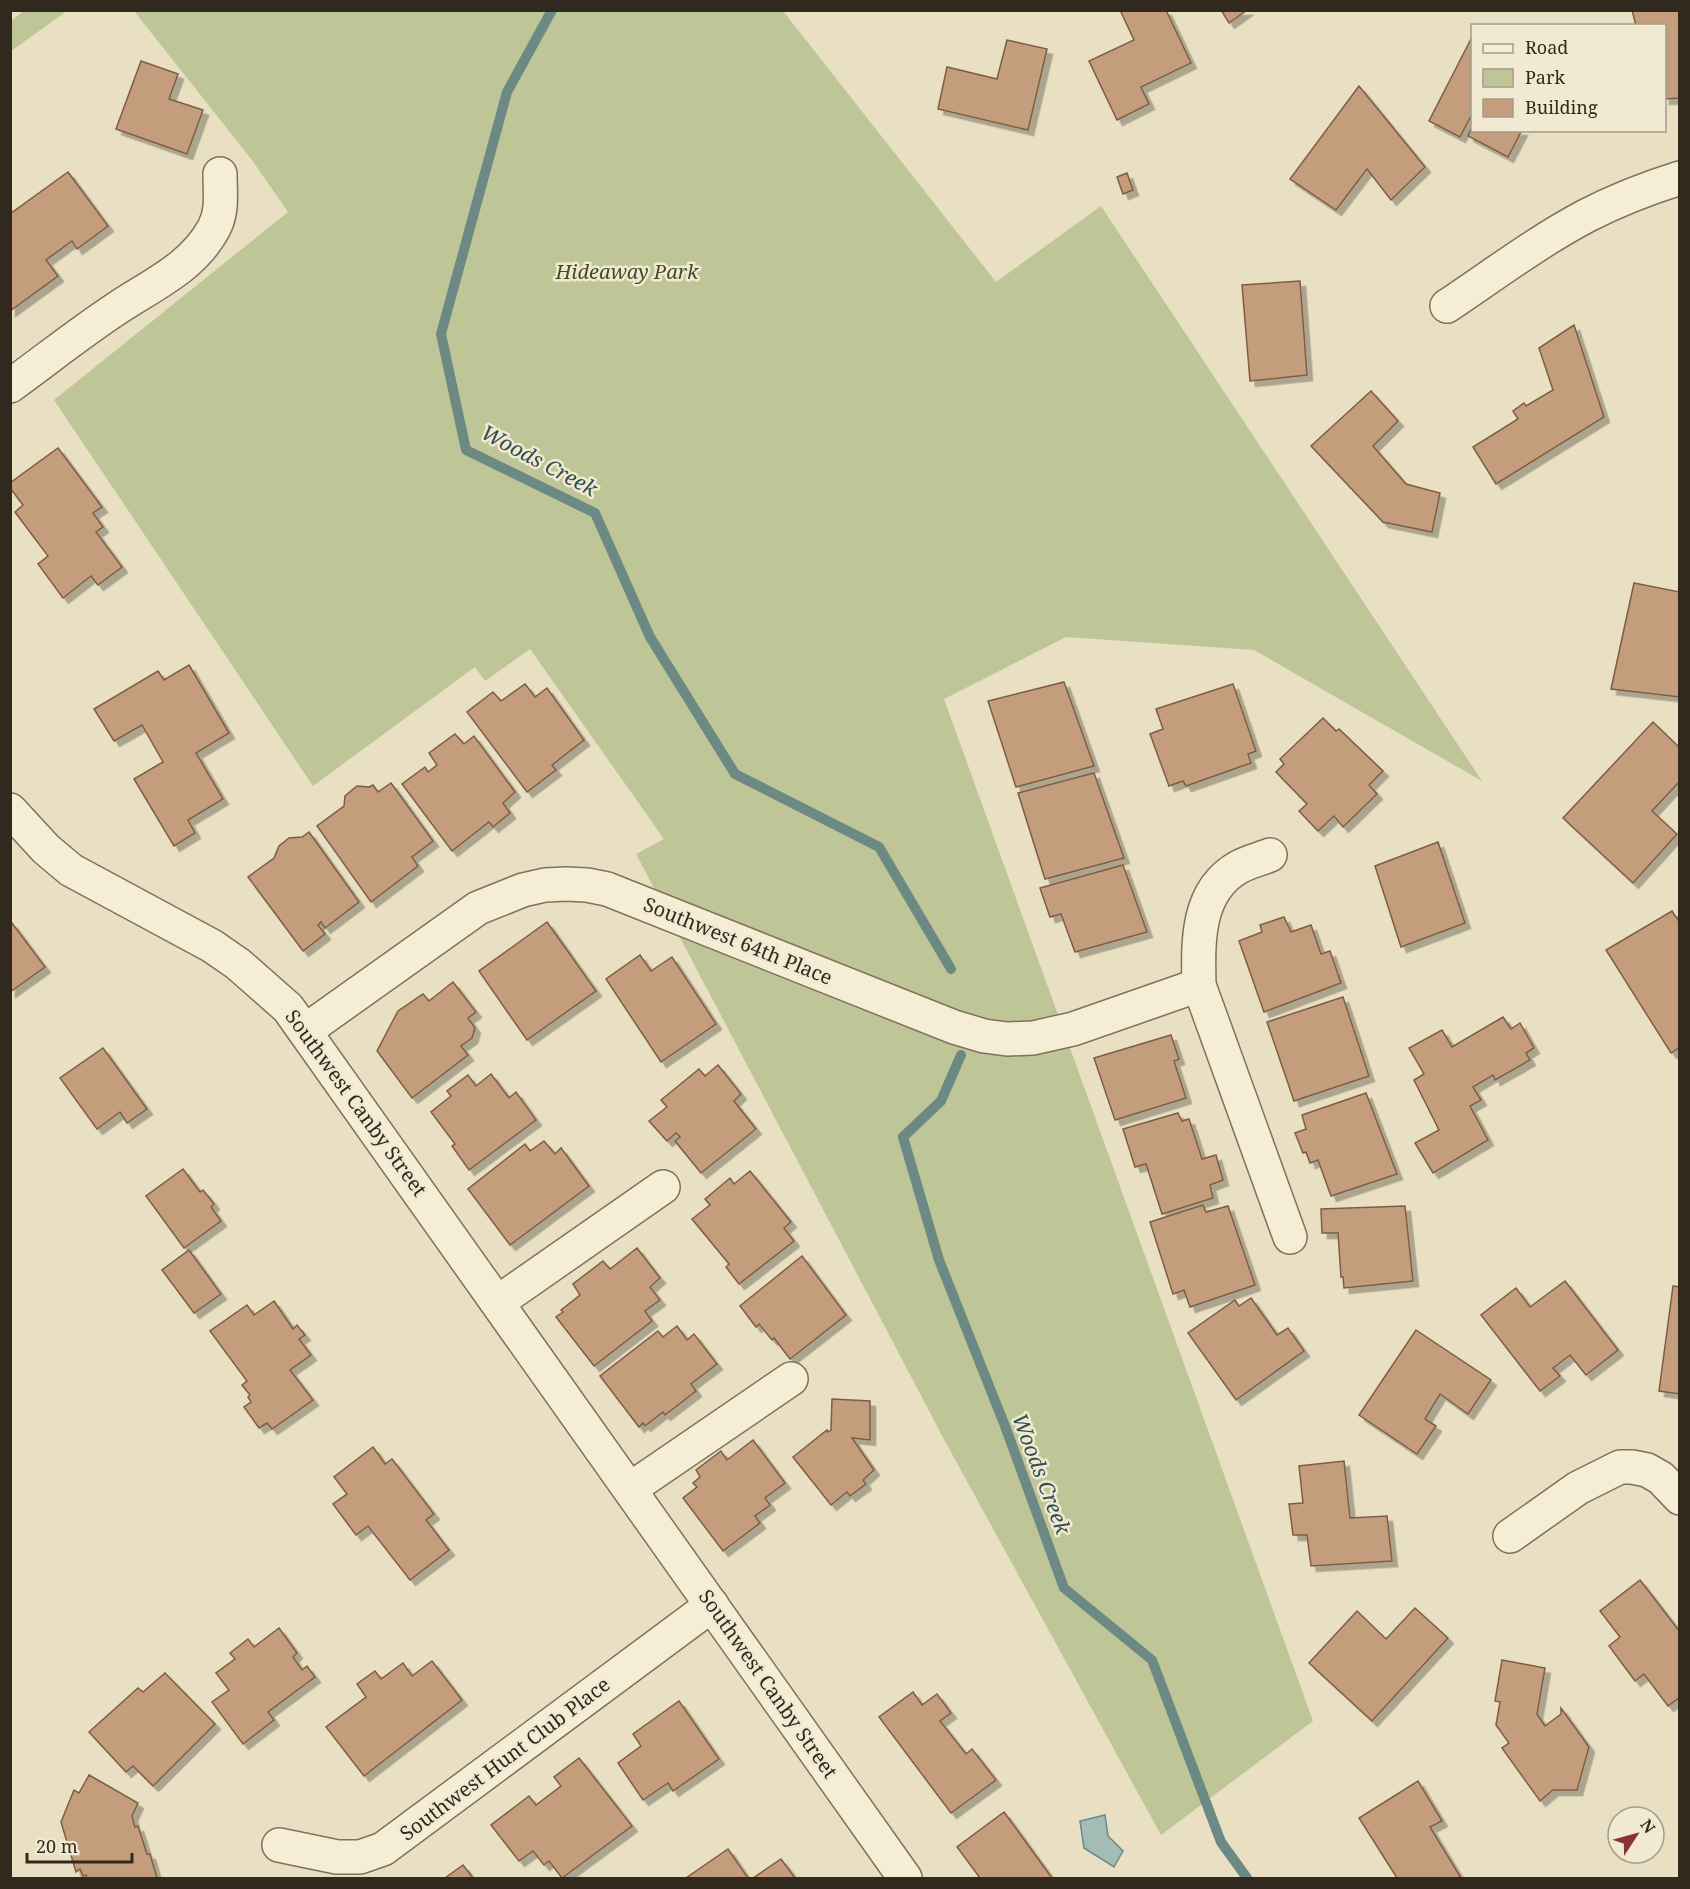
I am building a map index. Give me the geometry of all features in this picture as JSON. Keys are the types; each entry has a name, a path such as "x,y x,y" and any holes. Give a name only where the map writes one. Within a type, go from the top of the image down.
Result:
{"street":[{"path":"10,386 119,307 183,266 202,246 214,228 221,209 220,174"},
{"path":"1447,306 1543,241 1586,216 1680,178"},
{"name":"Southwest Canby Street","path":"10,810 46,849 71,870 212,946 238,964 288,1008 905,1878"},
{"path":"1270,855 1239,867 1225,877 1209,898 1198,941 1200,985 1290,1237"},
{"name":"Southwest 64th Place","path":"305,1030 478,908 523,890 566,884 607,889 954,1027 984,1036 1007,1039 1033,1038 1073,1029 1200,985"},
{"path":"498,1302 663,1186"},
{"path":"630,1489 791,1379"},
{"path":"1510,1536 1578,1488 1620,1467 1647,1470 1661,1478 1680,1498"},
{"name":"Southwest Hunt Club Place","path":"279,1845 337,1857 360,1857 383,1849 712,1605"}],"green space":[{"path":"25,10 67,11 11,51 11,21"},
{"name":"Hideaway Park","path":"134,11 783,11 996,282 1101,206 1482,781 1254,650 1066,637 944,699 1313,1721 1161,1835 946,1443 636,854 664,839 530,649 485,681 475,667 313,786 54,400 288,212 252,160"}],"water":[{"path":"1105,1815 1108,1836 1123,1851 1114,1867 1084,1848 1080,1821"}],"building":[{"path":"1120,10 1166,10 1191,63 1141,87 1149,104 1117,120 1089,61 1134,40"},
{"path":"1221,10 1247,10 1229,23"},
{"path":"1632,10 1680,10 1680,98 1666,99 1666,24 1636,24"},
{"path":"1471,39 1471,116 1460,137 1429,121"},
{"path":"1007,40 1047,49 1028,130 938,109 947,67 997,79"},
{"path":"141,61 178,74 169,99 203,110 187,154 116,129"},
{"path":"1359,86 1425,167 1391,200 1367,169 1336,210 1290,179"},
{"path":"1471,128 1471,132 1521,132 1508,157 1468,136"},
{"path":"68,172 108,226 77,249 72,241 46,260 58,276 10,311 10,214"},
{"path":"1127,173 1133,190 1123,194 1117,177"},
{"path":"1300,281 1307,375 1250,381 1242,285"},
{"path":"1574,325 1604,417 1496,484 1473,447 1518,419 1513,411 1524,403 1526,406 1553,390 1539,348"},
{"path":"1371,391 1398,421 1373,446 1406,484 1440,493 1432,532 1383,522 1311,446"},
{"path":"58,448 102,507 93,513 103,527 96,532 122,567 98,585 91,576 63,598 38,564 48,556 15,512 23,505 10,488 10,483"},
{"path":"1634,583 1680,592 1680,697 1611,689"},
{"path":"189,665 229,733 196,753 223,799 188,820 195,833 174,846 134,779 163,762 142,725 114,741 94,709 158,671 164,680"},
{"path":"1064,682 1094,766 1016,787 988,701"},
{"path":"525,684 535,697 547,688 584,740 552,765 556,770 527,792 467,712 493,692 501,701"},
{"path":"1233,684 1256,751 1248,754 1251,763 1186,786 1183,781 1169,786 1150,734 1163,729 1156,709"},
{"path":"1323,718 1336,731 1339,729 1383,771 1369,785 1377,794 1343,827 1334,816 1318,831 1299,811 1307,804 1276,772 1284,764 1280,759"},
{"path":"1653,722 1680,748 1680,781 1652,811 1677,834 1633,883 1563,818"},
{"path":"455,734 464,744 474,736 515,792 503,803 510,813 493,827 489,822 452,851 402,784 425,767 428,772 437,765 429,753"},
{"path":"1094,773 1124,858 1045,879 1018,793"},
{"path":"391,783 433,841 412,857 418,866 371,902 317,826 344,806 345,796 357,786 373,785 378,792"},
{"path":"309,832 359,902 325,928 321,922 318,925 325,934 303,951 248,877 274,858 279,846 289,838 302,837"},
{"path":"1438,842 1465,923 1401,947 1375,866"},
{"path":"1123,865 1147,932 1075,952 1061,914 1050,917 1040,888"},
{"path":"1672,911 1680,923 1680,1047 1671,1053 1606,950"},
{"path":"1284,917 1291,932 1311,925 1321,954 1330,951 1341,983 1264,1012 1239,941 1262,932 1260,925"},
{"path":"547,922 596,991 527,1040 479,971"},
{"path":"12,923 45,967 10,992 10,924"},
{"path":"640,955 651,971 672,957 716,1024 661,1062 606,979"},
{"path":"453,982 476,1012 468,1018 475,1028 472,1038 461,1046 468,1055 412,1098 377,1051 398,1011 423,994 429,1001"},
{"path":"1343,997 1369,1076 1294,1101 1267,1022"},
{"path":"1503,1017 1511,1029 1520,1023 1534,1048 1526,1053 1530,1060 1495,1080 1493,1075 1473,1087 1481,1100 1470,1106 1488,1140 1433,1173 1415,1143 1439,1130 1414,1080 1424,1074 1409,1048 1442,1030 1452,1047"},
{"path":"1171,1035 1179,1059 1174,1061 1186,1098 1115,1120 1094,1058"},
{"path":"103,1048 147,1109 127,1123 120,1112 97,1129 60,1078"},
{"path":"718,1065 741,1094 734,1101 756,1129 701,1173 675,1141 680,1137 676,1133 667,1141 649,1121 667,1107 661,1100 699,1069 705,1076"},
{"path":"491,1074 509,1098 516,1092 536,1120 469,1170 452,1146 455,1144 431,1112 451,1096 447,1091 468,1075 476,1086"},
{"path":"1366,1093 1397,1174 1331,1196 1318,1160 1310,1163 1295,1133 1306,1129 1302,1115"},
{"path":"1178,1113 1182,1121 1189,1119 1202,1159 1216,1155 1223,1180 1210,1185 1213,1198 1162,1214 1146,1164 1135,1167 1123,1129"},
{"path":"544,1141 555,1154 561,1148 589,1186 510,1245 468,1189 525,1144 530,1151"},
{"path":"183,1169 200,1192 203,1190 214,1204 211,1207 221,1221 184,1248 146,1196"},
{"path":"750,1171 791,1222 784,1228 794,1241 739,1284 726,1267 729,1264 692,1219 710,1205 705,1199 730,1178 734,1184"},
{"path":"1203,1205 1206,1212 1228,1206 1255,1285 1190,1307 1184,1290 1173,1294 1150,1222"},
{"path":"1405,1206 1413,1281 1344,1288 1338,1233 1322,1233 1321,1209"},
{"path":"637,1248 660,1278 650,1287 660,1300 645,1311 652,1321 594,1366 556,1317 580,1295 573,1284 603,1261 610,1269"},
{"path":"189,1250 221,1294 194,1313 162,1270"},
{"path":"802,1256 846,1315 790,1359 774,1338 772,1340 759,1324 756,1327 740,1306"},
{"path":"1565,1281 1618,1350 1586,1375 1570,1355 1553,1368 1560,1376 1540,1391 1481,1315 1516,1288 1530,1307"},
{"path":"1673,1286 1680,1287 1680,1394 1659,1391"},
{"path":"1251,1298 1277,1335 1288,1328 1304,1351 1236,1400 1188,1333 1235,1300 1239,1306"},
{"path":"274,1301 293,1329 297,1325 305,1335 299,1339 311,1355 290,1370 313,1400 272,1429 267,1423 259,1428 244,1407 251,1402 248,1397 250,1395 242,1385 247,1381 210,1331 247,1305 254,1315"},
{"path":"677,1326 687,1340 694,1334 717,1364 691,1384 696,1391 665,1415 663,1412 645,1426 643,1423 639,1427 600,1376 658,1331 663,1337"},
{"path":"1416,1330 1491,1380 1468,1414 1440,1394 1425,1419 1436,1426 1417,1454 1359,1415"},
{"path":"832,1399 870,1401 870,1440 852,1438 874,1470 863,1480 866,1484 850,1496 847,1492 831,1505 793,1457 827,1430 828,1432 831,1430"},
{"path":"753,1440 785,1483 765,1498 770,1505 755,1516 760,1523 723,1551 683,1498 697,1487 693,1483 700,1477 696,1470 721,1451 727,1460"},
{"path":"373,1447 385,1464 392,1459 434,1514 426,1520 449,1550 410,1580 368,1526 356,1535 333,1504 347,1494 334,1477"},
{"path":"1344,1461 1350,1518 1387,1516 1392,1561 1311,1566 1307,1535 1293,1535 1289,1504 1303,1503 1299,1466"},
{"path":"1640,1580 1680,1632 1680,1697 1668,1706 1644,1674 1635,1681 1609,1646 1620,1637 1600,1611"},
{"path":"1415,1608 1448,1638 1372,1721 1309,1663 1357,1611 1386,1639"},
{"path":"279,1628 297,1653 293,1657 302,1670 307,1666 315,1677 268,1712 274,1720 243,1744 212,1702 229,1690 216,1673 235,1659 230,1653 248,1639 254,1647"},
{"path":"1502,1660 1545,1668 1537,1714 1545,1726 1561,1714 1561,1708 1589,1747 1577,1790 1553,1790 1540,1801 1502,1748 1509,1743 1496,1725 1500,1702 1495,1701"},
{"path":"432,1661 462,1700 364,1776 326,1727 366,1697 357,1684 375,1671 381,1679 403,1663 412,1676"},
{"path":"165,1673 215,1724 153,1786 133,1766 126,1772 89,1732 138,1688 143,1692"},
{"path":"913,1692 922,1705 937,1694 951,1713 940,1721 966,1754 972,1749 996,1780 951,1813 879,1717"},
{"path":"679,1701 719,1759 673,1791 668,1783 643,1800 618,1763 641,1746 633,1734"},
{"path":"579,1758 632,1826 562,1878 549,1861 544,1865 533,1851 519,1861 491,1825 529,1796 536,1805 561,1786 554,1777"},
{"path":"89,1775 138,1803 132,1816 135,1827 138,1826 147,1854 150,1854 157,1878 87,1878 86,1875 83,1876 80,1869 76,1872 61,1822 74,1790 79,1793"},
{"path":"1418,1781 1442,1821 1430,1827 1461,1878 1397,1878 1359,1818"},
{"path":"1004,1812 1052,1878 980,1878 957,1847"},
{"path":"728,1849 748,1878 686,1878"},
{"path":"781,1859 795,1878 753,1878"},
{"path":"463,1865 473,1878 445,1878"}],"waterway":[{"name":"Woods Creek","path":"552,10 507,92 441,334 466,450 595,513 650,637 735,774 879,847 951,969"},
{"name":"Woods Creek","path":"961,1055 941,1101 903,1137 939,1260 1005,1426 1064,1588 1152,1660 1221,1842 1247,1878"}]}
